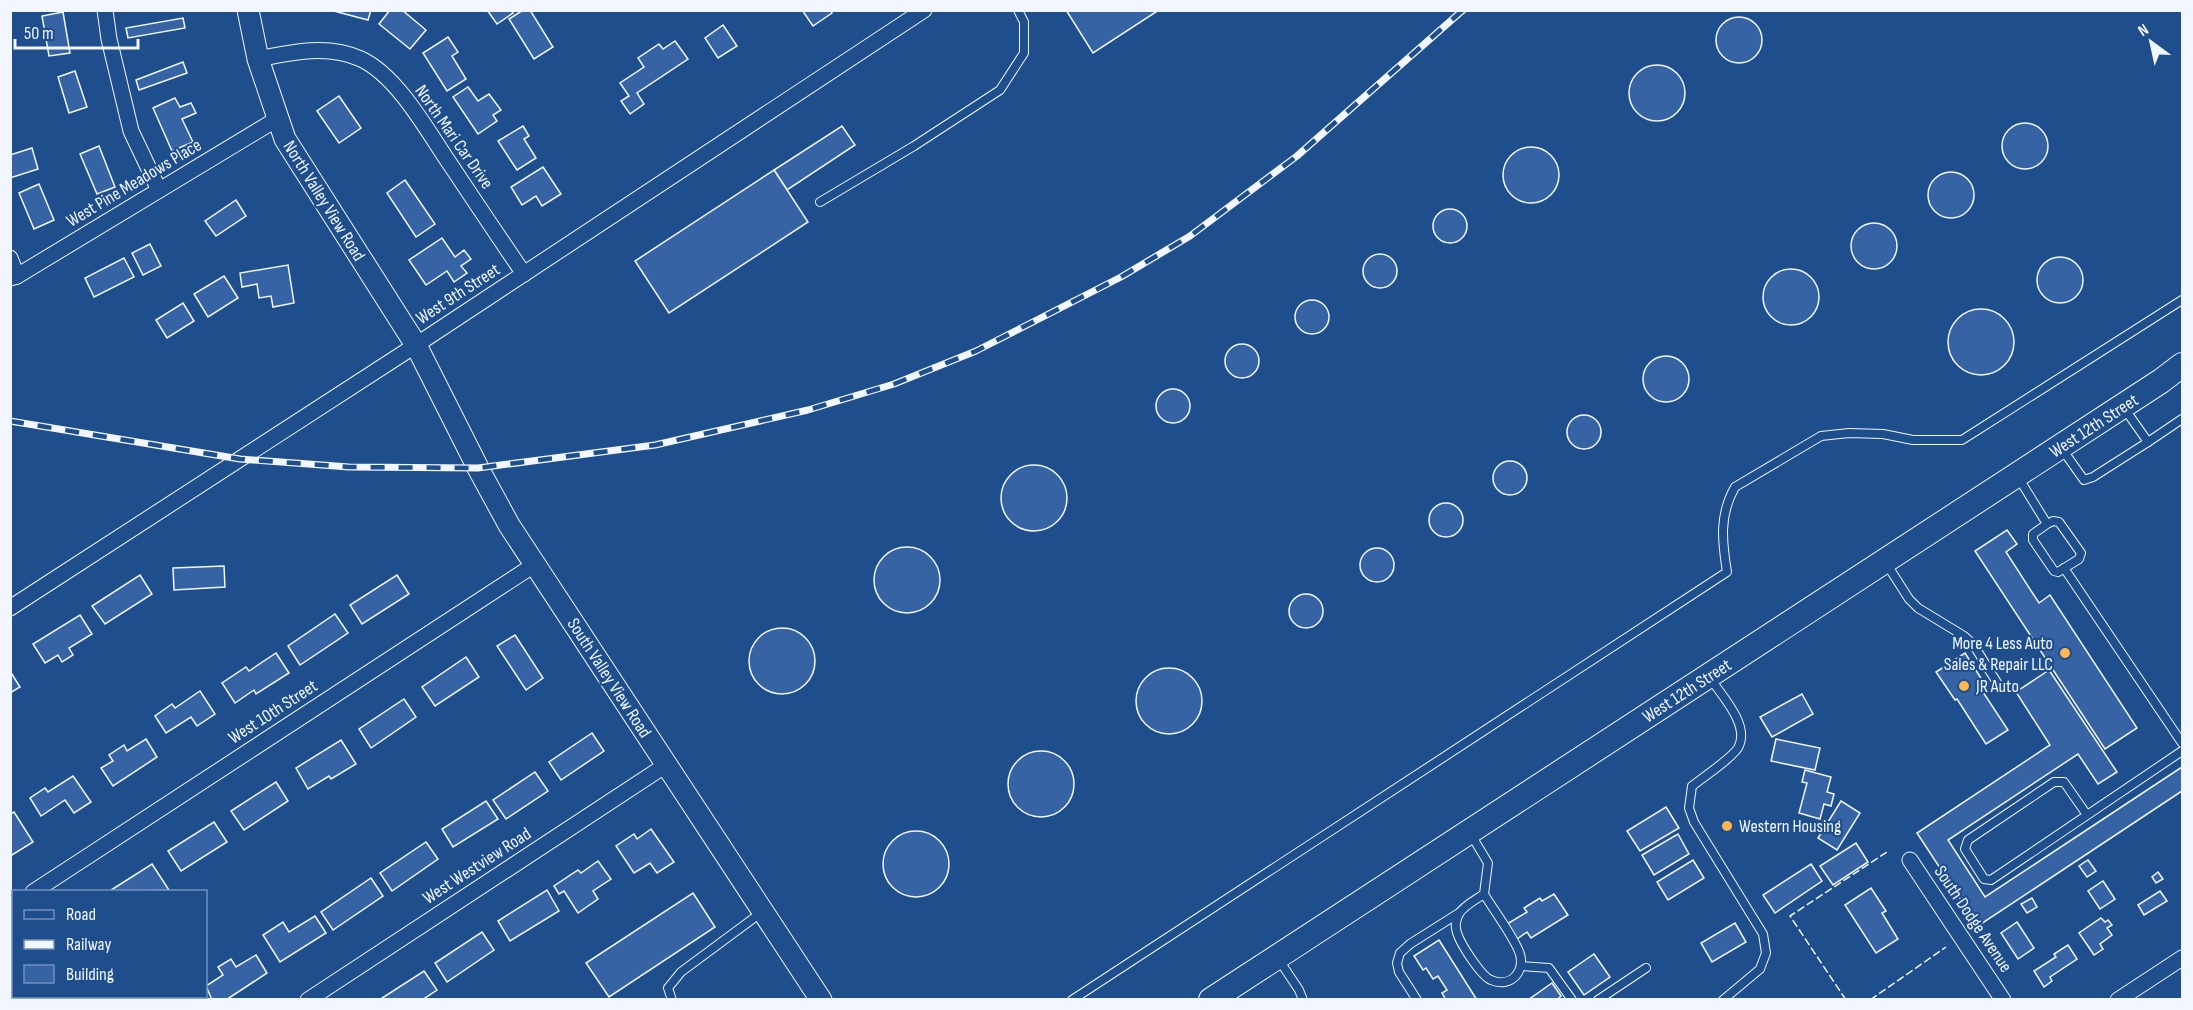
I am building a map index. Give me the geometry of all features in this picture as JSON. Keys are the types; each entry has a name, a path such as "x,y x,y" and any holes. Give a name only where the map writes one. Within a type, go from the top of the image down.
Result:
{"main road":[{"name":"West 12th Street","path":"1219,997 1277,957 2172,376 2182,365"}],"street":[{"path":"105,10 109,39 131,131 159,190"},
{"name":"North Valley View Road","path":"248,10 258,60 285,139 416,345"},
{"name":"West 9th Street","path":"10,608 416,345 924,10"},
{"name":"North Mari Car Drive","path":"258,60 301,51 323,50 361,59 377,69 404,96 524,274"},
{"name":"West Pine Meadows Place","path":"14,277 277,119"},
{"path":"10,258 14,277"},
{"name":"South Valley View Road","path":"416,345 478,468 534,565 821,999"},
{"name":"West 10th Street","path":"35,890 534,565"},
{"name":"West Westview Road","path":"308,999 666,765"},
{"name":"South Dodge Avenue","path":"1910,860 2002,999"},
{"path":"2118,999 2182,957"}],"lane":[{"path":"820,202 914,146 999,90 1024,52 1024,22 1018,10"},
{"path":"1072,999 1727,572 1722,541 1723,517 1728,499 1735,487 1821,436 1848,432 1883,434 1913,440 1962,440 2182,300"},
{"path":"2123,406 2148,442"},
{"path":"2061,447 2084,480 2093,477 2182,419"},
{"path":"2017,476 2048,524"},
{"path":"2053,521 2059,522 2081,553 2079,559 2058,572 2054,572 2033,540 2033,534 2048,524 2053,521"},
{"path":"1885,562 1909,599 1918,608 1973,644 2001,689"},
{"path":"2064,568 2182,743"},
{"path":"1709,676 1738,721 1741,737 1739,748 1692,786 1689,808 1694,822 1763,934 1766,953 1760,969 1723,999"},
{"path":"2087,815 2064,782 2054,783 1968,840 1965,849 1984,879 1991,880 2182,751"},
{"path":"1459,913 1455,927 1461,943 1485,977 1494,982 1506,981 1520,973 1522,966 1519,950 1484,894 1488,863 1469,832"},
{"path":"1417,999 1399,972 1397,963 1400,953 1484,894"},
{"path":"672,999 669,988 681,972 763,912"},
{"path":"1277,957 1303,999"},
{"path":"1522,966 1549,968 1572,999"},
{"path":"1598,999 1646,968"}],"building":[{"path":"330,10 371,10 368,20"},
{"path":"390,10 402,10 426,30 410,49 379,24"},
{"path":"487,10 511,10 513,13 497,24"},
{"path":"523,10 530,10 553,47 534,59 509,19"},
{"path":"802,10 831,10 832,13 813,26"},
{"path":"1066,10 1159,10 1093,53"},
{"path":"63,12 70,53 49,56 42,16"},
{"path":"1739,17 1755,24 1762,40 1755,56 1739,63 1723,56 1716,40 1723,24"},
{"path":"183,18 185,28 128,38 126,28"},
{"path":"723,25 737,46 718,58 705,38"},
{"path":"448,37 458,52 452,56 466,79 447,91 423,53"},
{"path":"675,41 688,59 637,93 644,104 630,114 621,101 629,96 620,83 644,67 638,58 659,44 663,49"},
{"path":"183,62 187,73 139,90 136,80"},
{"path":"1651,65 1663,65 1673,69 1681,77 1685,93 1681,109 1673,117 1663,121 1651,121 1641,117 1633,109 1629,99 1629,87 1633,77 1641,69"},
{"path":"75,71 87,107 69,113 58,77"},
{"path":"468,87 478,101 489,94 501,110 493,115 497,121 478,134 453,97"},
{"path":"339,96 361,128 339,143 317,111"},
{"path":"175,98 180,107 191,103 196,113 182,119 193,142 172,151 153,108"},
{"path":"2025,123 2041,130 2048,146 2041,162 2025,169 2009,162 2002,146 2009,130"},
{"path":"523,126 529,136 524,139 536,158 517,170 498,141"},
{"path":"842,126 855,145 787,190 774,170"},
{"path":"99,146 115,187 97,194 80,154"},
{"path":"1525,147 1537,147 1547,151 1555,159 1559,175 1555,191 1547,199 1537,203 1525,203 1515,199 1507,191 1503,181 1503,169 1507,159 1515,151"},
{"path":"32,148 38,169 10,178 10,155"},
{"path":"543,167 561,194 542,206 536,196 522,205 511,187"},
{"path":"774,170 808,222 669,313 635,261"},
{"path":"1951,172 1967,179 1974,195 1967,211 1951,218 1935,211 1928,195 1935,179"},
{"path":"405,180 435,224 416,237 387,193"},
{"path":"39,184 54,220 34,229 19,193"},
{"path":"236,200 246,216 216,236 205,221"},
{"path":"1450,209 1462,214 1467,226 1462,238 1450,243 1438,238 1433,226 1438,214"},
{"path":"1874,223 1890,230 1897,246 1890,262 1874,269 1858,262 1851,246 1858,230"},
{"path":"442,238 455,257 464,250 471,259 461,266 467,273 454,282 447,271 426,285 409,260"},
{"path":"150,244 161,266 143,275 132,253"},
{"path":"1380,254 1392,259 1397,271 1392,283 1380,288 1368,283 1363,271 1368,259"},
{"path":"2060,257 2076,264 2083,280 2076,296 2060,303 2044,296 2037,280 2044,264"},
{"path":"124,258 134,277 94,297 85,278"},
{"path":"288,265 294,303 273,307 271,296 259,298 257,284 242,287 240,273"},
{"path":"1785,269 1797,269 1807,273 1815,281 1819,297 1815,313 1807,321 1797,325 1785,325 1775,321 1767,313 1763,303 1763,291 1767,281 1775,273"},
{"path":"224,276 238,298 208,317 194,294"},
{"path":"1312,300 1324,305 1329,317 1324,329 1312,334 1300,329 1295,317 1300,305"},
{"path":"183,303 194,321 167,338 156,320"},
{"path":"1981,309 1994,312 2004,319 2011,329 2014,342 2011,355 2004,365 1994,372 1981,375 1968,372 1958,365 1951,355 1948,342 1951,329 1958,319 1968,312"},
{"path":"1242,344 1254,349 1259,361 1254,373 1242,378 1230,373 1225,361 1230,349"},
{"path":"1666,356 1682,363 1689,379 1682,395 1666,402 1650,395 1643,379 1650,363"},
{"path":"1173,389 1185,394 1190,406 1185,418 1173,423 1161,418 1156,406 1161,394"},
{"path":"1584,415 1596,420 1601,432 1596,444 1584,449 1572,444 1567,432 1572,420"},
{"path":"1510,461 1522,466 1527,478 1522,490 1510,495 1498,490 1493,478 1498,466"},
{"path":"1034,465 1047,468 1057,475 1064,485 1067,498 1064,511 1057,521 1047,528 1034,531 1021,528 1011,521 1004,511 1001,498 1004,485 1011,475 1021,468"},
{"path":"1446,503 1458,508 1463,520 1458,532 1446,537 1434,532 1429,520 1434,508"},
{"path":"2007,530 2017,544 2006,552 2039,603 2050,595 2137,728 2105,749 1975,551"},
{"path":"907,547 920,550 930,557 937,567 940,580 937,593 930,603 920,610 907,613 894,610 884,603 877,593 874,580 877,567 884,557 894,550"},
{"path":"1377,548 1389,553 1394,565 1389,577 1377,582 1365,577 1360,565 1365,553"},
{"path":"224,566 225,587 174,590 173,568"},
{"path":"140,575 152,594 105,624 92,606"},
{"path":"397,575 409,594 362,624 350,605"},
{"path":"1306,594 1318,599 1323,611 1318,623 1306,628 1294,623 1289,611 1294,599"},
{"path":"335,614 348,633 300,665 288,646"},
{"path":"80,615 92,634 69,648 73,655 62,662 58,655 45,663 33,644"},
{"path":"782,628 795,631 805,638 812,648 815,661 812,674 805,684 795,691 782,694 769,691 759,684 752,674 749,661 752,648 759,638 769,631"},
{"path":"515,635 543,678 526,690 497,646"},
{"path":"276,653 289,673 256,694 254,690 235,703 222,683 246,667 249,671"},
{"path":"1965,653 1984,683 1979,686 2008,730 1986,744 1957,699 1955,700 1936,672"},
{"path":"466,657 479,677 435,706 422,687"},
{"path":"1169,668 1182,671 1192,678 1199,688 1202,701 1199,714 1192,724 1182,731 1169,734 1156,731 1146,724 1139,714 1136,701 1139,688 1146,678 1156,671"},
{"path":"2049,670 2117,772 2098,784 2078,754 1948,840 1985,897 2182,767 2182,791 1978,926 1917,833 2050,745 2016,692"},
{"path":"10,671 20,687 10,693"},
{"path":"200,691 215,714 197,726 191,717 166,733 155,716 172,704 175,708"},
{"path":"1802,694 1813,714 1772,737 1760,717"},
{"path":"404,699 416,717 371,748 359,729"},
{"path":"592,733 604,751 561,780 549,762"},
{"path":"146,739 157,757 113,786 101,768 113,761 109,755 124,745 127,751"},
{"path":"1776,739 1820,748 1815,770 1771,761"},
{"path":"341,740 356,764 331,779 329,776 308,789 296,768"},
{"path":"1041,751 1054,754 1064,761 1071,771 1074,784 1071,797 1064,807 1054,814 1041,817 1028,814 1018,807 1011,797 1008,784 1011,771 1018,761 1028,754"},
{"path":"1805,770 1831,777 1827,792 1834,794 1831,806 1824,804 1820,819 1799,813 1807,783 1802,782"},
{"path":"535,772 548,791 506,819 493,800"},
{"path":"73,776 91,802 74,813 65,800 41,816 30,798 45,788 48,792"},
{"path":"276,782 288,801 244,830 231,811"},
{"path":"486,801 498,819 453,847 442,829"},
{"path":"1841,801 1860,813 1837,850 1818,838"},
{"path":"1666,807 1679,828 1640,851 1627,831"},
{"path":"14,812 33,842 12,855 10,852 10,814"},
{"path":"214,822 227,842 181,871 168,851"},
{"path":"651,829 674,862 657,873 650,863 634,873 616,846 634,834 637,839"},
{"path":"916,831 929,834 939,841 946,851 949,864 946,877 939,887 929,894 916,897 903,894 893,887 886,877 883,864 886,851 893,841 903,834"},
{"path":"1678,834 1689,854 1654,875 1642,855"},
{"path":"426,842 438,859 392,891 380,873"},
{"path":"1856,843 1868,862 1833,885 1820,866"},
{"path":"1693,860 1704,878 1668,900 1657,882"},
{"path":"2088,860 2096,871 2087,877 2079,866"},
{"path":"598,861 611,879 593,891 598,899 578,913 564,891 559,894 554,886 578,870 581,873"},
{"path":"152,864 169,890 111,890"},
{"path":"1811,864 1822,881 1775,913 1763,895"},
{"path":"2158,872 2163,879 2156,883 2152,877"},
{"path":"371,878 383,896 333,930 321,912"},
{"path":"2103,881 2115,899 2100,909 2088,891"},
{"path":"1871,888 1886,911 1882,913 1898,939 1876,953 1845,905"},
{"path":"547,890 559,911 510,941 498,921"},
{"path":"2160,891 2167,901 2144,915 2138,905"},
{"path":"693,893 715,927 609,997 586,963"},
{"path":"1554,894 1568,915 1531,938 1527,932 1517,939 1507,924 1527,912 1524,908 1540,898 1542,901"},
{"path":"2032,898 2037,907 2027,913 2021,904"},
{"path":"315,916 326,933 280,962 263,935 283,922 289,932"},
{"path":"2101,918 2105,922 2108,920 2112,925 2107,928 2112,935 2100,944 2103,949 2094,955 2079,933"},
{"path":"2017,922 2034,948 2018,959 2001,933"},
{"path":"1735,923 1746,942 1712,962 1701,943"},
{"path":"482,932 494,950 447,982 435,963"},
{"path":"1439,940 1477,1000 1446,1000 1442,993 1447,990 1438,976 1433,979 1426,968 1423,970 1414,956"},
{"path":"2068,945 2077,959 2050,977 2052,981 2044,987 2034,971 2056,957 2054,954"},
{"path":"1594,954 1610,977 1584,995 1568,972"},
{"path":"256,955 267,973 226,1000 212,1000 207,985 223,975 218,967 231,959 236,967"},
{"path":"12,956 12,992 10,992 10,957"},
{"path":"424,971 437,990 422,1000 379,1000"},
{"path":"1552,983 1561,996 1557,1000 1528,1000"},
{"path":"166,998 200,998 201,1000 163,1000"}],"railway":[{"path":"10,421 240,459 349,467 478,468 655,445 808,410 894,384 976,351 1121,277 1190,236 1297,156 1463,10"}],"fence":[{"path":"1846,1000 1790,916 1887,852"},
{"path":"1870,1000 1946,947"}],"place":[{"name":"More 4 Less Auto Sales & Repair LLC","path":"2065,653"},
{"name":"JR Auto","path":"1964,686"},
{"name":"Western Housing","path":"1727,826"}]}
